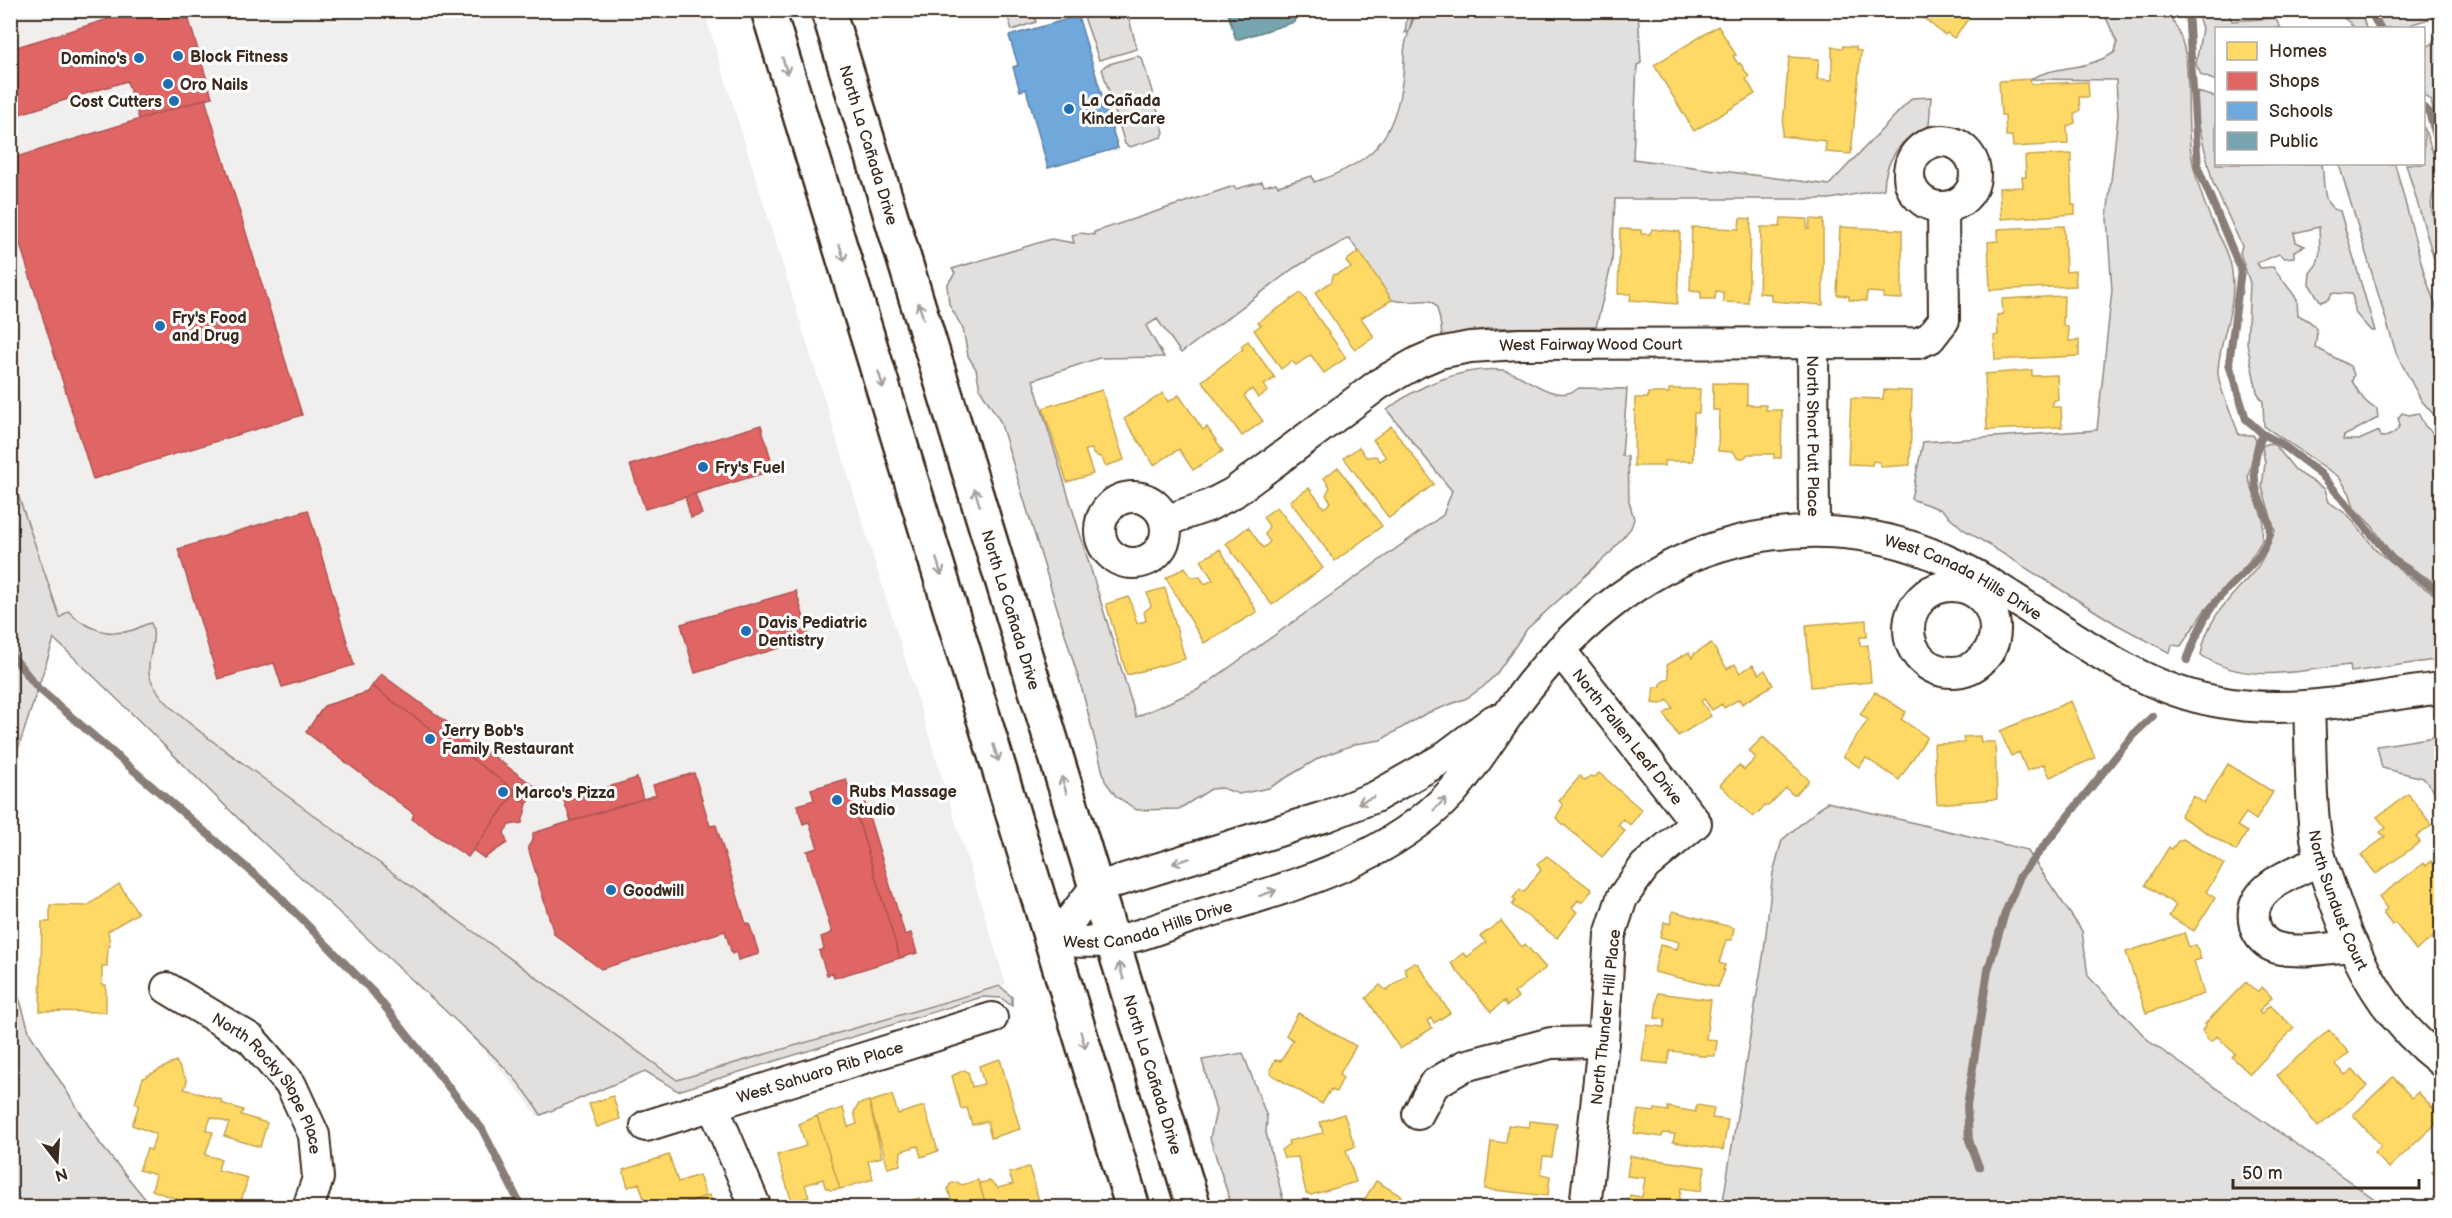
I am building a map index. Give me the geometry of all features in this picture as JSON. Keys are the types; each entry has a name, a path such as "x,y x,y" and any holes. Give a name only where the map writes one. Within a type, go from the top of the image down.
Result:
{"main road":[{"path":"768,10 1053,941 1132,1207"},
{"name":"North La Cañada Drive","path":"828,10 1194,1208"}],"street":[{"name":"West Fairway Wood Court","path":"1165,521 1208,506 1233,493 1379,384 1439,352 1520,344 1918,343 1930,338 1939,330 1944,320 1943,208"},
{"name":"North Short Putt Place","path":"1813,343 1814,530"},
{"name":"West Canada Hills Drive","path":"1053,941 1112,941 1307,879 1348,863 1410,829 1454,789 1520,699 1560,650 1635,585 1672,566 1734,542 1814,530 1848,533 1903,545 1943,558 1975,584 2108,660 2175,690 2214,701 2308,708 2442,688"},
{"name":"North Fallen Leaf Drive","path":"1560,650 1696,823"},
{"name":"West Canada Hills Drive","path":"1053,941 1095,888 1327,816 1375,796 1442,759 1520,699"},
{"name":"North Sundust Court","path":"2308,708 2314,830 2320,860 2350,946 2377,992 2413,1036 2442,1062"},
{"name":"North Thunder Hill Place","path":"1585,1208 1603,1042 1610,935 1622,898 1646,866 1696,823"},
{"path":"2320,860 2268,887 2259,895 2255,906 2256,928 2262,939 2274,947 2292,950 2350,946"},
{"name":"North Rocky Slope Place","path":"167,988 250,1039 291,1085 314,1135 318,1178 308,1208"},
{"name":"West Sahuaro Rib Place","path":"646,1126 992,1018"},
{"path":"1418,1114 1434,1084 1464,1066 1551,1043 1603,1042"},
{"path":"713,1106 756,1208"}],"shaded area":[{"path":"2437,10 2436,17 2412,24 2411,27 2383,27 2375,11"},
{"path":"10,11 704,11 1006,984 667,1083 645,1071 537,1116 522,1095 464,1028 365,934 60,619 11,474"},
{"path":"1006,11 1033,11 1036,22 1012,30"},
{"path":"1082,11 1127,11 1137,49 1099,60"},
{"path":"1408,11 1414,11 1409,30 1417,11 1638,11 1641,63 1637,65 1633,159 1829,185 1912,98 1931,97 1929,126 1911,136 1896,151 1887,169 1884,189 1830,199 1615,199 1612,262 1596,327 1490,328 1442,337 1440,320 1434,303 1392,300 1349,238 1294,268 1181,353 1157,319 1146,326 1164,357 1099,358 1033,380 1136,717 1199,689 1443,515 1452,491 1387,410 1399,401 1441,380 1472,371 1487,370 1511,372 1539,387 1559,393 1569,393 1579,388 1627,389 1622,456 1628,457 1629,501 1634,519 1631,528 1611,552 1527,629 1497,673 1483,687 1467,698 1425,714 1381,740 1355,744 1321,757 1269,788 1239,794 1222,788 1211,789 1179,809 1137,810 1116,796 1105,781 1083,693 1000,421 980,389 976,369 968,356 963,329 949,304 947,285 955,273 952,269 1051,239 1074,243 1072,235 1081,233 1094,235 1094,232 1234,186 1236,189 1262,182 1264,186 1276,183 1278,186 1312,176 1314,182 1351,166 1366,157 1377,146 1387,133 1394,117 1403,76 1409,31 1405,33"},
{"path":"2103,11 2177,11 2172,20 2184,48 2187,65 2192,160 2204,202 2226,251 2232,272 2232,298 2219,358 2218,376 2239,435 2253,435 2256,440 2248,478 2263,519 2262,541 2246,566 2204,611 2181,646 2172,645 2170,653 2116,624 1963,529 1942,510 1911,499 1923,442 2097,430 2112,290 2107,218 2118,115 2116,80 2030,79 2051,71 2093,63 2115,52 2117,42"},
{"path":"2196,11 2228,11 2232,21 2275,18 2280,27 2215,27 2215,81 2201,75 2196,64 2202,28"},
{"path":"2297,11 2361,11 2366,27 2354,27 2344,18 2331,13 2301,16"},
{"path":"2441,27 2441,132 2436,123 2431,100 2425,97 2425,47 2431,45"},
{"path":"1137,56 1142,58 1164,132 1162,137 1130,147 1125,144 1102,69 1106,65"},
{"path":"2197,92 2215,97 2215,165 2322,165 2326,199 2334,209 2340,211 2375,331 2371,331 2356,314 2352,294 2332,293 2329,299 2321,302 2309,284 2310,273 2317,264 2320,252 2319,227 2294,233 2296,242 2305,246 2294,251 2294,257 2285,258 2279,254 2257,263 2260,268 2273,267 2297,299 2298,315 2315,327 2317,335 2315,347 2350,366 2354,374 2352,381 2365,401 2377,409 2378,418 2344,436 2343,440 2359,440 2379,431 2381,437 2390,435 2400,425 2398,418 2402,413 2409,415 2418,413 2425,426 2441,440 2441,587 2393,556 2372,526 2354,508 2350,494 2339,477 2264,426 2263,402 2257,392 2247,344 2250,283 2240,253 2242,246 2213,183 2199,126"},
{"path":"2425,130 2441,177 2440,188 2434,191 2431,206 2436,244 2441,244 2441,283 2406,165 2425,165"},
{"path":"2339,165 2395,165 2424,273 2441,321 2441,423 2421,400 2396,353"},
{"path":"2269,443 2276,446 2296,471 2325,489 2329,502 2348,515 2377,551 2411,579 2441,599 2441,659 2351,672 2350,665 2293,672 2255,673 2218,665 2201,655 2208,629 2214,618 2256,569 2275,531 2262,487 2265,463 2262,446"},
{"path":"11,474 60,618 68,611 90,627 115,633 133,630 151,623 153,641 149,673 163,699 176,712 208,738 677,1080 1000,986 1012,997 1012,1006 1001,998 982,997 678,1091 645,1071 541,1115 512,1075 489,1051 274,852 54,639 11,771"},
{"path":"2441,736 2441,799 2423,778 2382,768 2377,746"},
{"path":"1827,802 2027,850 2082,931 2088,976 2150,1042 2386,1207 1722,1207 1764,951 1773,873 1782,840"},
{"path":"10,967 30,1034 101,1145 152,1207 11,1207"},
{"path":"1243,1053 1267,1117 1266,1133 1285,1207 1232,1207 1210,1138 1216,1111 1202,1060"}],"building: Homes":[{"path":"1913,10 1975,10 1954,38 1947,33 1945,35"},
{"path":"1718,26 1736,55 1733,56 1749,77 1746,79 1755,94 1694,131 1654,65"},
{"path":"1843,46 1856,47 1856,50 1861,51 1851,154 1825,152 1826,141 1782,136 1789,57 1819,59 1817,79 1832,80 1832,47 1843,48"},
{"path":"2030,79 2031,84 2088,82 2089,97 2079,97 2080,110 2074,114 2075,123 2067,126 2068,144 2013,147 2012,136 2006,136 2005,115 2001,115 1999,81"},
{"path":"2072,154 2072,162 2070,162 2072,205 2075,205 2075,214 2001,219 1999,188 2023,187 2022,177 2026,177 2025,156"},
{"path":"1740,218 1751,219 1748,303 1723,302 1723,292 1716,291 1715,299 1701,299 1701,292 1690,291 1692,227 1739,229"},
{"path":"1781,218 1807,219 1807,229 1809,229 1810,219 1823,220 1823,305 1771,301 1771,294 1759,293 1761,227 1780,227"},
{"path":"2064,226 2066,272 2075,271 2076,286 1990,290 1988,242 1998,241 1998,229"},
{"path":"1840,227 1902,230 1902,299 1883,298 1884,293 1867,292 1866,301 1849,300 1849,296 1837,295"},
{"path":"1620,229 1641,230 1641,234 1650,234 1652,229 1680,232 1677,304 1630,300 1631,294 1618,294"},
{"path":"1359,251 1392,300 1361,318 1374,337 1355,350 1315,293 1332,281 1333,275 1351,268 1346,261"},
{"path":"1301,293 1346,358 1324,373 1311,355 1296,365 1292,361 1281,369 1254,330 1261,325 1258,322"},
{"path":"2064,296 2063,325 2068,327 2069,341 2079,340 2079,356 1995,360 1994,336 1998,335 1997,315 2003,314 2002,299"},
{"path":"1248,341 1275,378 1264,385 1268,391 1258,398 1252,389 1244,396 1263,421 1242,436 1202,381 1243,349 1241,346"},
{"path":"2032,370 2032,376 2057,375 2058,400 2054,400 2052,407 2061,407 2062,427 1987,430 1985,374"},
{"path":"1713,383 1747,384 1747,405 1766,405 1766,410 1782,410 1781,458 1774,458 1774,454 1748,454 1744,458 1737,458 1734,452 1718,451 1719,410 1713,410"},
{"path":"1669,389 1700,389 1699,413 1694,413 1693,461 1664,461 1664,466 1634,466 1635,398 1648,398 1648,393 1669,393"},
{"path":"1102,390 1124,460 1105,466 1102,458 1093,454 1092,449 1085,450 1093,474 1067,482 1043,408"},
{"path":"1884,390 1912,391 1910,465 1882,467 1879,462 1873,461 1872,465 1848,464 1851,398 1883,399"},
{"path":"1163,393 1168,402 1179,395 1203,430 1207,427 1223,451 1193,470 1179,449 1154,465 1124,419"},
{"path":"1391,426 1434,484 1389,518 1344,458 1359,447 1366,457 1376,456 1380,461 1386,457 1373,440"},
{"path":"1338,467 1382,526 1335,561 1290,501 1309,488 1324,508 1331,502 1326,495 1330,487 1324,478"},
{"path":"1277,507 1323,568 1272,605 1226,544 1248,527 1263,548 1270,542 1265,535 1269,526 1263,517"},
{"path":"1220,549 1257,612 1204,643 1166,578 1185,567 1191,577 1200,577 1205,584 1213,580 1201,560"},
{"path":"1165,588 1185,659 1127,675 1106,604 1129,597 1137,623 1146,621 1144,612 1151,606 1147,593"},
{"path":"1866,620 1867,637 1860,637 1860,646 1868,645 1871,682 1811,687 1806,625"},
{"path":"1711,643 1727,669 1735,664 1740,673 1753,665 1759,674 1765,670 1773,685 1742,704 1739,699 1724,708 1722,704 1712,710 1704,699 1701,701 1711,716 1678,736 1664,714 1673,708 1668,700 1661,704 1652,703 1654,687 1661,687 1661,683 1669,678 1667,665 1689,652 1692,658 1694,654"},
{"path":"1875,692 1906,712 1901,719 1927,737 1899,780 1866,758 1859,767 1843,756 1868,720 1860,714"},
{"path":"2071,701 2095,758 2050,777 2044,764 2027,771 2019,752 2011,756 2000,731"},
{"path":"1980,736 1981,742 1995,742 1997,799 1937,804 1934,744 1964,743 1963,737"},
{"path":"1763,737 1808,779 1808,782 1796,794 1792,794 1786,788 1753,817 1720,785 1739,765 1744,770 1756,758 1749,751"},
{"path":"2228,764 2273,792 2256,820 2246,813 2237,826 2247,832 2236,851 2180,816 2193,796 2204,803"},
{"path":"1599,773 1642,810 1630,825 1623,819 1618,825 1625,831 1602,857 1556,818 1563,805 1559,801 1580,776 1585,781 1590,776 1595,777"},
{"path":"2408,794 2432,825 2416,837 2420,842 2376,874 2361,855 2385,837 2380,832 2386,828 2377,817"},
{"path":"2183,839 2224,864 2206,892 2215,898 2194,931 2169,916 2176,905 2145,885 2169,847 2172,849 2178,841"},
{"path":"1547,856 1592,890 1582,903 1578,900 1572,908 1577,912 1557,938 1512,905 1516,900 1513,898 1520,889 1524,892 1541,870 1537,864"},
{"path":"2431,861 2442,875 2442,931 2416,950 2395,923 2392,925 2383,913 2387,909 2379,897 2424,863 2426,866"},
{"path":"119,884 138,913 108,931 110,946 108,946 107,966 102,966 102,985 106,985 106,1012 40,1011 42,922 50,922 50,905 87,906"},
{"path":"1673,911 1734,928 1732,940 1726,940 1719,963 1725,965 1723,970 1725,970 1718,987 1654,972 1660,945 1677,949 1679,942 1660,937 1664,922 1670,924"},
{"path":"1501,921 1522,947 1525,944 1546,968 1514,993 1518,997 1507,1006 1504,1001 1491,1012 1451,963 1463,953 1467,957 1486,942 1480,936"},
{"path":"2184,933 2189,947 2196,945 2201,959 2194,961 2204,994 2146,1013 2126,952"},
{"path":"1413,963 1418,964 1450,1013 1434,1023 1431,1018 1427,1021 1432,1028 1400,1049 1366,998 1380,985 1386,990 1407,975 1404,968"},
{"path":"2246,982 2257,992 2262,987 2272,997 2259,1011 2261,1014 2270,1005 2294,1028 2250,1074 2232,1057 2235,1054 2217,1036 2213,1041 2208,1040 2202,1030 2205,1024"},
{"path":"1658,993 1711,1000 1706,1039 1717,1041 1715,1056 1670,1051 1668,1064 1642,1061 1647,1025 1664,1027 1665,1019 1655,1018"},
{"path":"1298,1013 1356,1046 1339,1075 1343,1078 1336,1092 1331,1089 1322,1104 1272,1075 1270,1070 1275,1060 1281,1061 1293,1040 1286,1035"},
{"path":"2329,1030 2349,1053 2336,1064 2345,1075 2353,1069 2367,1086 2318,1127 2277,1075"},
{"path":"1000,1059 1020,1129 991,1138 987,1121 972,1125 967,1108 961,1109 952,1076 964,1070 968,1072 972,1087 984,1084 979,1066"},
{"path":"176,1061 187,1081 184,1089 222,1100 221,1103 243,1110 241,1115 267,1123 260,1147 224,1136 229,1123 211,1117 206,1131 213,1132 205,1155 221,1159 218,1170 248,1178 239,1208 176,1207 179,1200 152,1190 156,1175 139,1170 147,1149 151,1150 156,1134 132,1125 139,1105 135,1103 143,1078"},
{"path":"2393,1077 2412,1098 2418,1092 2442,1118 2389,1168 2374,1153 2381,1146 2353,1115"},
{"path":"892,1095 898,1114 924,1106 938,1151 921,1157 918,1146 901,1151 900,1165 888,1168 869,1102"},
{"path":"613,1096 620,1119 597,1127 589,1104"},
{"path":"869,1101 882,1157 868,1161 873,1179 840,1189 817,1116 843,1108 848,1127 857,1124 854,1112 859,1104"},
{"path":"1697,1105 1714,1108 1712,1118 1728,1120 1723,1150 1673,1142 1675,1134 1663,1133 1662,1137 1634,1133 1638,1110 1668,1111 1668,1107 1695,1112"},
{"path":"1344,1114 1355,1147 1346,1150 1356,1182 1311,1195 1306,1193 1298,1157 1284,1158 1281,1150 1289,1144 1288,1141 1323,1133 1320,1122"},
{"path":"817,1116 840,1189 830,1190 825,1187 823,1179 805,1185 809,1197 792,1202 777,1155 806,1146 799,1124"},
{"path":"1530,1121 1557,1124 1552,1157 1543,1156 1541,1174 1550,1176 1548,1196 1485,1189 1491,1141 1506,1143 1508,1125 1529,1127"},
{"path":"669,1155 678,1182 699,1175 706,1196 669,1208 633,1208 637,1202 644,1199 639,1183 628,1187 623,1170"},
{"path":"1630,1156 1705,1167 1701,1191 1681,1188 1678,1208 1628,1208 1630,1195 1642,1197 1645,1178 1627,1176"},
{"path":"2442,1164 2442,1184 2432,1172"},
{"path":"1029,1167 1041,1208 987,1208 979,1183 990,1181 998,1188 1013,1184 1009,1173"},
{"path":"978,1180 987,1208 945,1208 953,1205 948,1189 950,1184 957,1182 962,1185"},
{"path":"1376,1181 1401,1196 1394,1208 1365,1208 1361,1205"},
{"path":"710,1195 713,1208 669,1208 706,1196"},
{"path":"919,1198 922,1208 889,1208 889,1207"}],"building: Shops":[{"path":"138,10 186,10 212,97 139,119 127,81 10,117 10,49"},
{"name":"Fry's Food and Drug","path":"205,99 302,415 93,479 10,212 10,159"},
{"path":"761,425 774,470 645,509 630,465"},
{"path":"695,494 702,514 691,518 685,497"},
{"path":"308,510 354,665 282,687 274,663 218,679 178,549"},
{"name":"Davis Pediatric Dentistry","path":"796,591 810,639 695,673 681,624"},
{"path":"381,674 538,789 527,804 514,794 516,791 372,686"},
{"path":"372,686 516,791 468,857 412,819 414,814 306,732 324,706 368,692"},
{"path":"694,773 710,826 716,825 746,924 749,923 759,954 738,960 736,952 732,954 725,931 601,969 554,934 528,847 533,839 533,833 656,795 653,785"},
{"path":"637,778 643,799 571,821 564,801"},
{"path":"846,779 900,958 834,978 833,973 827,975 819,951 824,949 821,937 832,933 807,851 818,848 809,822 803,824 797,805 814,800 811,789"},
{"path":"514,794 527,804 522,823 509,825 504,832 507,843 484,858 473,850"},
{"path":"865,803 905,935 911,933 917,953 900,958 854,807"}],"building: Schools":[{"name":"La Cañada KinderCare","path":"1078,16 1118,148 1048,168 1026,89 1020,91 1013,67 1018,65 1009,36"}],"building: Public":[{"path":"1227,10 1293,10 1295,22 1236,40"}],"waterway":[{"path":"2188,10 2198,168 2241,270 2229,364 2246,419 2263,434 2280,443 2321,474 2393,560 2442,594"},
{"path":"2370,10 2378,27"},
{"path":"2425,109 2429,112 2442,156"},
{"path":"2187,660 2208,613 2224,592 2258,557 2268,540 2270,528 2257,492 2255,478 2256,455 2263,434"},
{"path":"10,653 38,688 275,892 374,993 482,1129 522,1208"},
{"path":"1979,1167 1969,1140 1967,1106 1988,970 2005,913 2020,876 2133,735 2153,716"}],"place":[{"name":"Block Fitness","path":"178,56"},
{"name":"Domino's","path":"139,58"},
{"name":"Oro Nails","path":"168,84"},
{"name":"Cost Cutters","path":"174,101"},
{"name":"La Cañada KinderCare","path":"1069,109"},
{"name":"Fry's Food and Drug","path":"160,326"},
{"name":"Fry's Fuel","path":"703,467"},
{"name":"Davis Pediatric Dentistry","path":"746,631"},
{"name":"Jerry Bob's Family Restaurant","path":"430,739"},
{"name":"Marco's Pizza","path":"503,792"},
{"name":"Rubs Massage Studio","path":"837,800"},
{"name":"Goodwill","path":"611,890"}]}
